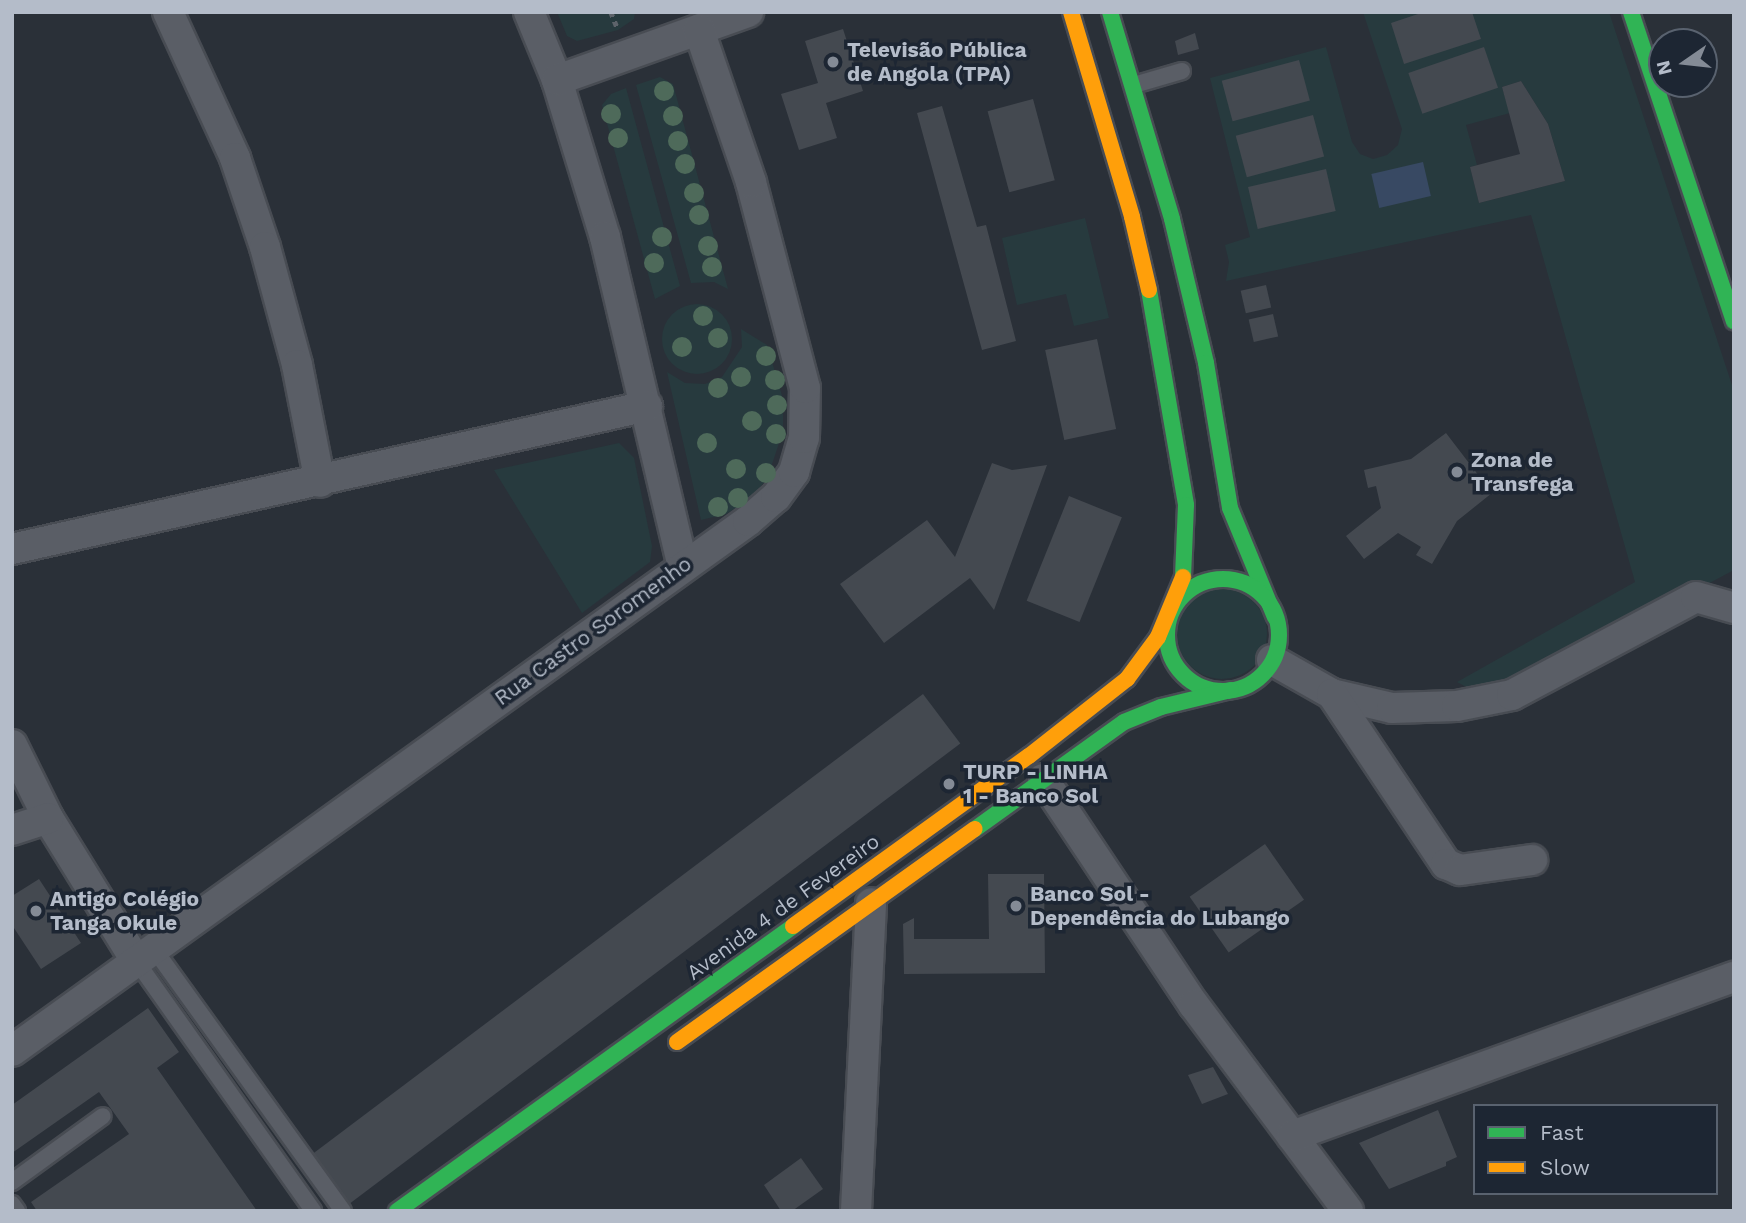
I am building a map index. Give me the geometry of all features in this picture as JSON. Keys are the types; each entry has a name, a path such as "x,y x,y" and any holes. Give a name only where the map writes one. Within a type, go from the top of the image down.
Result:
{"main road":[{"path":"1071,12 1132,217 1177,446 1188,543 1184,575 1170,613 1168,643 1179,669 1202,687 1231,690"},
{"path":"668,1049 1124,722 1161,707 1231,690 1255,680 1272,660 1277,646 1275,617 1230,508 1206,363 1134,85 1110,12"},
{"path":"1632,12 1734,321"},
{"path":"1170,613 1189,590 1223,579 1259,592 1275,617"},
{"name":"Avenida 4 de Fevereiro","path":"397,1211 1106,697 1143,659 1170,613"}],"street":[{"path":"168,12 235,158 265,247 297,365 320,482"},
{"path":"529,12 557,80 605,237 683,566"},
{"path":"557,80 748,12"},
{"name":"Rua Castro Soromenho","path":"12,1051 776,498 794,472 804,438 805,388 751,182 699,30"},
{"path":"12,549 320,482 647,406"},
{"path":"1272,660 1332,694 1392,709 1488,702 1512,695 1696,597 1734,608"},
{"path":"1332,694 1446,864 1460,870 1532,860"},
{"path":"12,745 48,818 145,956"},
{"path":"1043,779 1194,1005 1345,1210"},
{"path":"12,830 48,818"},
{"path":"856,1211 871,903"},
{"path":"1292,1136 1734,977"}],"lane":[{"path":"1134,85 1182,71"},
{"path":"145,956 313,1211"},
{"path":"145,956 343,1211"},
{"path":"12,1182 103,1116"},
{"path":"12,1204 17,1211"}],"path":[{"path":"611,12 618,30"}],"green space":[{"path":"557,12 635,12 634,19 618,30 577,41 567,36"},
{"path":"1363,12 1609,12 1734,391 1734,570 1512,688 1470,689 1457,682 1635,582 1531,215 1226,281 1229,262 1225,245 1250,237 1210,78 1326,47 1352,142 1360,154 1373,159 1387,155 1398,145 1402,129","holes":["1521,81 1548,124 1565,181 1479,203 1470,167 1477,165 1466,125 1510,113 1502,87"]},
{"path":"660,77 673,84 728,289 714,282 691,283 636,85"},
{"path":"626,88 680,286 655,299 602,105 611,94"},
{"path":"1085,218 1109,318 1074,326 1066,294 1017,305 1002,238"},
{"path":"697,304 722,314 732,339 722,364 697,374 672,364 662,339 672,314"},
{"path":"741,329 767,345 783,399 783,431 767,479 749,500 726,514 701,520 667,372 685,383 705,384 722,377 742,347"},
{"path":"619,443 634,458 652,546 650,562 582,613 494,470"},
{"path":"1222,589 1239,593 1254,602 1263,617 1267,634 1263,651 1254,666 1239,675 1222,679 1205,675 1190,666 1181,651 1177,634 1181,617 1190,602 1205,593"}],"water":[{"path":"1423,162 1431,196 1379,208 1371,174"}],"building":[{"path":"1424,12 1472,12 1481,39 1404,64 1391,23"},
{"name":"Televisão Pública de Angola (TPA)","path":"843,29 863,91 826,103 837,138 799,150 781,94 818,83 805,41"},
{"path":"1195,33 1199,49 1178,55 1175,41"},
{"path":"1484,47 1498,88 1422,114 1408,73"},
{"path":"1299,60 1310,101 1233,121 1222,81"},
{"path":"1521,81 1548,124 1565,181 1479,203 1470,167 1520,154 1502,87"},
{"path":"1033,99 1055,180 1009,192 988,111"},
{"path":"942,106 977,227 986,225 1016,341 982,350 917,113"},
{"path":"1313,115 1324,157 1247,177 1236,136"},
{"path":"1326,169 1336,211 1258,229 1248,187"},
{"path":"1266,285 1271,307 1246,313 1241,291"},
{"path":"1273,314 1278,336 1254,342 1249,320"},
{"path":"1097,339 1116,429 1064,440 1045,350"},
{"path":"1446,433 1492,493 1457,521 1432,564 1416,555 1421,547 1398,533 1364,559 1346,536 1381,508 1376,486 1368,488 1364,470 1411,459"},
{"path":"992,463 1012,470 1047,465 994,610 970,578 884,643 840,584 927,520 955,557"},
{"path":"1069,496 1122,517 1080,622 1027,601"},
{"path":"923,694 960,744 350,1203 313,1154"},
{"path":"1265,844 1304,900 1229,952 1190,897"},
{"path":"988,874 1044,874 1045,973 904,974 903,924 914,918 914,939 989,939"},
{"name":"Antigo Colégio Tanga Okule","path":"39,879 81,943 41,969 12,925 12,896"},
{"path":"148,1008 179,1052 157,1068 257,1211 37,1211 31,1202 129,1134 99,1092 12,1153 12,1105"},
{"path":"1213,1067 1228,1094 1202,1104 1188,1075"},
{"path":"1438,1110 1457,1157 1446,1162 1446,1166 1389,1189 1359,1143"},
{"path":"801,1158 823,1189 792,1211 781,1211 764,1185"}],"traffic: fast":[{"path":"1110,12 1172,219 1206,363 1230,508 1275,617"},
{"path":"1631,12 1734,321"},
{"path":"1149,290 1186,505 1183,577"},
{"path":"1223,579 1244,584 1262,596 1274,614 1279,635 1274,656 1262,674 1244,686 1223,691 1202,686 1184,674 1172,656 1167,635 1172,614 1184,596 1202,584 1223,579"},
{"path":"975,829 1124,722 1161,707 1231,690"},
{"path":"397,1211 793,926"}],"traffic: slow":[{"path":"1071,12 1132,217 1149,290"},
{"path":"793,926 1029,756 1127,679 1158,637 1183,577"},
{"path":"677,1042 975,829"}],"place":[{"name":"Televisão Pública de Angola (TPA)","path":"833,62"},
{"name":"Zona de Transfega","path":"1457,472"},
{"name":"TURP - LINHA 1 - Banco Sol","path":"949,784"},
{"name":"Banco Sol - Dependência do Lubango","path":"1016,906"},
{"name":"Antigo Colégio Tanga Okule","path":"36,911"}]}
